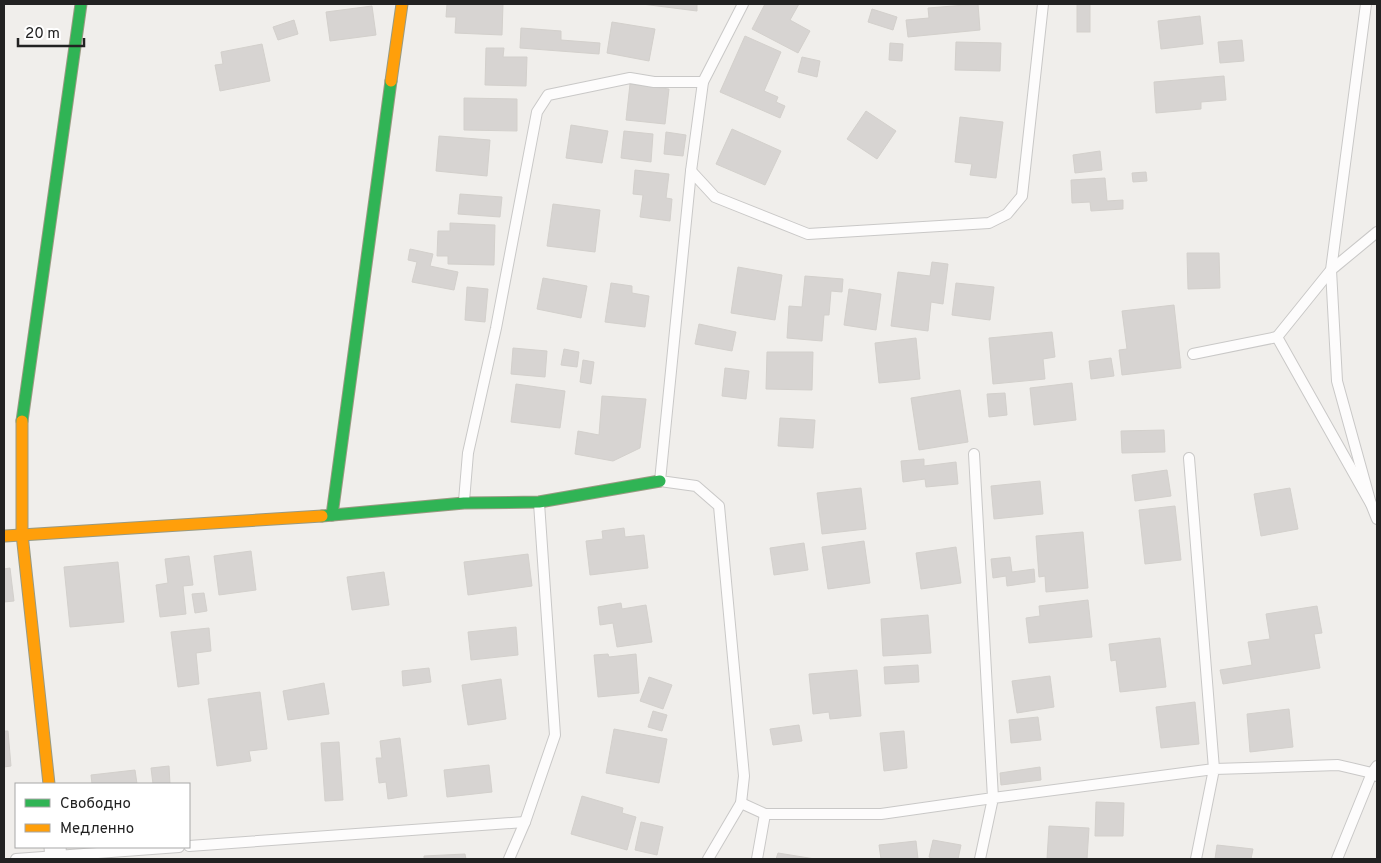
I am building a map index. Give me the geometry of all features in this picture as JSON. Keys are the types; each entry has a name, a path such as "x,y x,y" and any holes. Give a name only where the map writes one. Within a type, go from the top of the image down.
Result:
{"street":[{"path":"48,783 22,534 21,431 81,4"},
{"path":"332,515 402,4"},
{"path":"4,536 332,515 464,503 539,502 660,481"}],"lane":[{"path":"708,859 741,803 744,776 719,506 696,486 660,481 691,171 703,82 744,4"},
{"path":"691,171 715,198 808,234 988,222 1007,214 1022,196 1043,4"},
{"path":"1366,4 1331,270 1337,381 1371,504 1377,519"},
{"path":"464,503 468,453 496,328 537,112 548,95 563,90 604,85 630,78 654,82 703,82"},
{"path":"1193,354 1276,336 1331,270 1377,232"},
{"path":"1276,336 1371,504"},
{"path":"974,454 993,798 980,859"},
{"path":"1189,458 1214,769 1196,859"},
{"path":"509,859 526,822 555,734 539,502"},
{"path":"741,803 765,814 881,814 1214,769 1338,765 1376,771 1337,859"},
{"path":"757,859 765,814"},
{"path":"190,846 526,822"},
{"path":"16,859 56,854 161,848"}],"building":[{"path":"447,4 503,4 502,35 455,33 456,17 446,17"},
{"path":"642,4 697,4 697,11"},
{"path":"765,4 799,4 790,20 810,31 798,53 752,29"},
{"path":"978,4 980,30 908,37 906,20 929,18 928,8"},
{"path":"1077,4 1090,4 1090,32 1077,32"},
{"path":"372,6 376,35 330,41 326,12"},
{"path":"872,9 897,17 893,30 868,22"},
{"path":"1200,16 1203,44 1161,49 1158,21"},
{"path":"294,20 298,34 278,40 273,27"},
{"path":"612,22 655,29 649,61 607,53"},
{"path":"521,28 561,31 561,40 600,43 599,54 520,48"},
{"path":"745,36 781,52 764,91 778,97 776,102 785,106 780,118 720,92"},
{"path":"1242,40 1244,61 1220,63 1218,42"},
{"path":"956,42 1001,43 1000,71 955,70"},
{"path":"890,43 903,44 902,61 889,60"},
{"path":"262,44 270,81 220,91 215,65 223,64 221,52"},
{"path":"486,48 504,48 503,57 527,57 526,86 485,85"},
{"path":"802,57 820,61 817,77 798,72"},
{"path":"1224,76 1226,100 1201,102 1201,109 1156,113 1154,82"},
{"path":"630,84 669,89 665,124 626,120"},
{"path":"464,98 517,99 517,131 464,130"},
{"path":"866,111 896,131 877,159 847,139"},
{"path":"960,117 1003,122 996,178 970,175 972,164 955,162"},
{"path":"571,125 608,131 602,163 566,158"},
{"path":"732,129 781,151 765,185 716,164"},
{"path":"624,131 653,134 651,162 621,158"},
{"path":"666,132 686,135 683,156 664,154"},
{"path":"439,136 490,140 487,176 436,171"},
{"path":"1100,151 1102,170 1075,173 1073,155"},
{"path":"635,170 669,174 666,198 672,199 670,221 640,217 643,195 633,194"},
{"path":"1146,172 1147,181 1133,182 1132,173"},
{"path":"1105,178 1107,201 1123,200 1123,209 1091,211 1090,202 1072,203 1071,180"},
{"path":"460,194 502,197 500,217 458,214"},
{"path":"553,204 600,210 595,252 547,246"},
{"path":"450,223 495,225 494,265 448,264 448,256 437,256 438,231 450,231"},
{"path":"410,249 433,254 430,266 458,272 454,290 412,282 417,262 408,260"},
{"path":"1187,253 1219,253 1220,288 1188,289"},
{"path":"932,262 948,264 943,304 931,302 928,331 891,326 898,272 930,276"},
{"path":"738,267 782,275 775,320 731,313"},
{"path":"805,276 843,279 842,292 831,291 829,315 824,315 822,341 787,338 789,306 802,307"},
{"path":"543,278 587,286 581,318 537,309"},
{"path":"611,283 632,286 632,293 649,296 645,327 605,322"},
{"path":"956,283 994,287 990,320 952,315"},
{"path":"467,287 488,289 485,322 465,320"},
{"path":"849,289 881,294 876,330 844,325"},
{"path":"1174,305 1181,368 1122,375 1119,350 1127,349 1122,311"},
{"path":"699,324 736,332 732,351 695,344"},
{"path":"1052,332 1055,357 1043,359 1045,379 993,384 989,338"},
{"path":"916,338 920,379 879,383 875,343"},
{"path":"513,348 547,351 545,377 511,374"},
{"path":"564,349 579,352 577,367 561,365"},
{"path":"767,352 813,352 812,390 766,389"},
{"path":"1111,358 1114,376 1091,379 1089,361"},
{"path":"583,360 594,362 591,384 580,382"},
{"path":"725,368 749,371 746,399 722,396"},
{"path":"1072,383 1076,420 1034,425 1030,388"},
{"path":"516,384 565,391 560,428 511,422"},
{"path":"960,390 968,442 919,450 911,398"},
{"path":"1005,393 1007,415 989,417 987,394"},
{"path":"602,396 646,399 640,448 613,461 575,454 578,431 599,435"},
{"path":"780,418 815,420 813,448 778,446"},
{"path":"1164,430 1165,452 1122,453 1121,431"},
{"path":"924,459 924,466 956,462 958,484 926,487 925,479 903,482 901,461"},
{"path":"1167,470 1171,496 1135,501 1132,475"},
{"path":"1040,481 1043,514 994,519 991,486"},
{"path":"861,488 866,529 822,534 817,493"},
{"path":"1290,488 1298,529 1261,536 1254,494"},
{"path":"1175,506 1181,560 1145,564 1139,510"},
{"path":"624,528 625,537 644,535 648,568 590,575 586,541 603,539 602,531"},
{"path":"1083,532 1088,588 1046,592 1045,576 1039,577 1036,536"},
{"path":"864,541 870,583 828,589 822,547"},
{"path":"804,543 808,570 774,575 770,548"},
{"path":"956,547 961,583 921,589 916,553"},
{"path":"251,551 256,590 219,595 214,556"},
{"path":"528,554 532,586 468,595 464,562"},
{"path":"189,556 193,585 183,586 186,614 160,617 156,585 168,583 165,559"},
{"path":"1010,557 1012,572 1034,569 1035,582 1007,586 1006,576 993,578 991,559"},
{"path":"118,562 124,622 70,627 64,567"},
{"path":"10,568 14,601 4,602 4,569"},
{"path":"384,572 389,605 352,610 347,577"},
{"path":"204,593 207,611 195,613 192,594"},
{"path":"1088,600 1092,637 1029,643 1026,618 1040,616 1039,606"},
{"path":"621,603 622,609 646,605 652,642 617,647 613,623 600,625 598,607"},
{"path":"1317,606 1322,633 1314,634 1320,668 1223,684 1220,670 1252,665 1248,642 1270,639 1266,614"},
{"path":"928,615 931,653 883,656 881,619"},
{"path":"516,627 518,655 471,660 468,632"},
{"path":"209,628 211,651 196,653 199,684 178,687 171,632"},
{"path":"1160,638 1166,687 1120,692 1116,660 1111,661 1109,644"},
{"path":"608,654 609,657 636,654 639,693 598,697 594,655"},
{"path":"918,665 919,682 885,684 884,667"},
{"path":"429,668 431,682 403,686 402,671"},
{"path":"857,670 861,716 830,719 829,712 813,714 809,674"},
{"path":"1050,676 1054,707 1017,713 1012,681"},
{"path":"649,677 672,685 663,709 640,701"},
{"path":"501,679 506,719 468,725 462,685"},
{"path":"324,683 329,714 288,720 283,691"},
{"path":"260,692 267,749 249,751 251,761 217,766 208,699"},
{"path":"1195,702 1199,744 1161,748 1156,707"},
{"path":"1289,709 1293,747 1250,752 1247,714"},
{"path":"653,711 667,715 662,731 648,727"},
{"path":"1038,717 1041,740 1011,743 1009,720"},
{"path":"799,725 802,741 773,745 770,729"},
{"path":"614,729 667,739 659,783 606,773"},
{"path":"4,731 8,731 11,766 4,767"},
{"path":"904,731 907,768 884,771 880,733"},
{"path":"400,738 407,796 388,799 386,782 379,783 376,758 382,758 380,741"},
{"path":"339,742 343,800 325,801 321,743"},
{"path":"489,765 492,792 447,797 444,770"},
{"path":"169,766 170,783 153,783 151,768"},
{"path":"1040,767 1041,780 1001,785 1000,773"},
{"path":"135,770 137,783 92,783 91,775"},
{"path":"582,796 623,808 622,813 636,817 627,850 571,834"},
{"path":"1096,802 1124,803 1123,836 1095,836"},
{"path":"641,822 663,827 657,855 635,850"},
{"path":"1049,826 1089,828 1087,859 1047,859"},
{"path":"933,840 961,845 958,859 934,859 929,857"},
{"path":"916,841 918,859 881,859 879,845"},
{"path":"1217,845 1253,849 1251,859 1215,859"},
{"path":"778,853 815,859 776,859"},
{"path":"465,854 466,859 424,859 424,856"}],"traffic: fast":[{"path":"22,421 81,4"},
{"path":"332,515 391,81"},
{"path":"322,516 464,503 539,502 660,481"}],"traffic: slow":[{"path":"391,81 402,4"},
{"path":"22,421 22,534 49,783"},
{"path":"5,536 322,516"}]}
